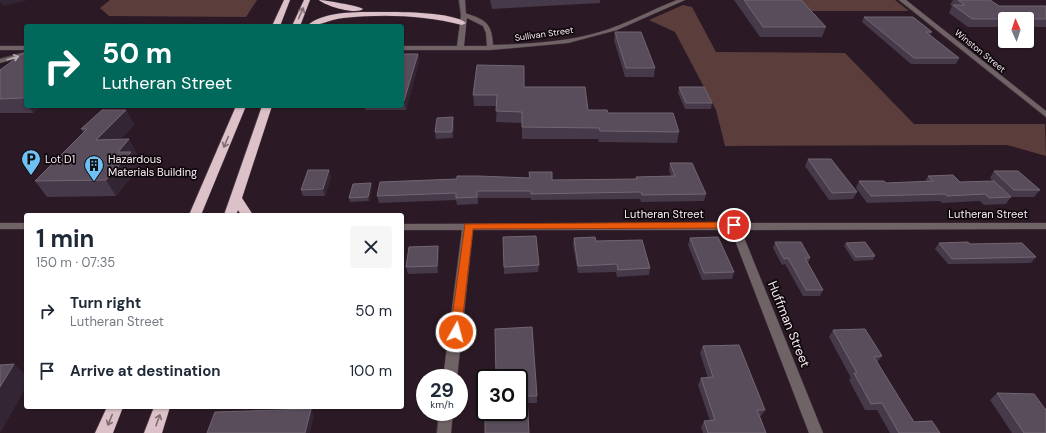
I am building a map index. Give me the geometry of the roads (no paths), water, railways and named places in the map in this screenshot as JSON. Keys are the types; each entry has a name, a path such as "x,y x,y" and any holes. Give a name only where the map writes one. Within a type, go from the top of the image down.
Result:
{"highway":[{"path":"277,24 287,0"},
{"path":"297,24 307,0"},
{"path":"322,0 335,6 356,9 464,15"},
{"path":"317,24 339,16 359,14 446,18 462,23"},
{"path":"196,213 241,108"},
{"path":"231,213 266,108"},
{"path":"236,198 246,213"},
{"path":"104,433 114,409"},
{"path":"153,433 161,409"}],"street":[{"path":"460,48 464,15 462,0"},
{"name":"Sullivan Street","path":"404,48 490,48 548,43 591,36 613,29 682,0"},
{"name":"Winston Street","path":"902,0 1046,115"},
{"path":"464,15 482,20 487,25 489,31 490,48"},
{"path":"2,49 24,48"},
{"path":"0,61 24,55"},
{"name":"Lutheran Street","path":"404,227 734,225 1046,226"},
{"name":"Huffman Street","path":"734,225 816,433"},
{"path":"0,226 24,226"},
{"path":"451,369 468,226"},
{"path":"444,433 445,421"}],"place":[{"name":"Lot D1","path":"31,176"},
{"name":"Hazardous Materials Building","path":"94,182"}]}
